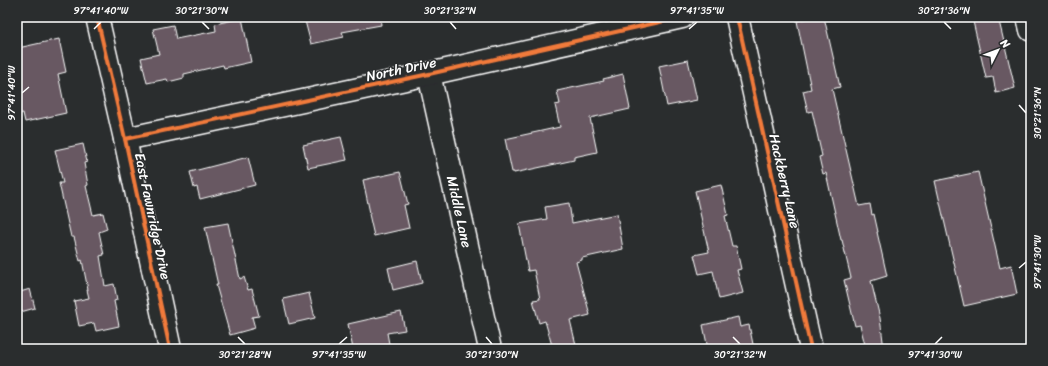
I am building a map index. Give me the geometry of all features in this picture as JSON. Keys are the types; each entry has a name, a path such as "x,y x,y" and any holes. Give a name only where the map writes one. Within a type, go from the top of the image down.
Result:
{"street":[{"name":"East Fawnridge Drive","path":"97,17 125,139 167,348"},
{"name":"North Drive","path":"125,139 429,74 682,17"},
{"name":"Hackberry Lane","path":"737,17 812,349"},
{"path":"1028,17 1031,30"},
{"name":"Middle Lane","path":"429,74 490,349"}],"building":[{"path":"304,17 380,17 381,25 342,32 344,37 311,44"},
{"path":"814,17 824,17 840,87 832,89 859,206 870,204 878,232 887,276 871,281 880,318 884,349 866,349 860,325 855,326 844,280 851,278 826,173 823,174 821,166 819,157 822,156 812,111 808,112 803,91 811,89 797,21"},
{"path":"972,17 998,17 1015,88 996,93 993,77 986,78"},
{"path":"242,18 251,62 224,68 223,65 184,74 184,78 168,82 167,79 147,83 141,58 159,54 153,29 173,25 176,39 216,31 215,24"},
{"path":"59,39 66,72 58,74 66,113 25,122 23,113 17,114 17,68 22,67 18,48"},
{"path":"688,60 697,100 667,106 659,66"},
{"path":"623,74 630,109 590,118 597,152 574,157 574,160 514,173 512,172 505,139 560,127 555,105 560,104 557,91 604,81 603,79"},
{"path":"341,137 347,160 308,168 303,145"},
{"path":"83,144 87,162 84,163 88,185 86,186 93,215 103,213 107,229 99,232 104,255 100,256 105,286 114,284 117,300 114,301 119,326 96,331 94,323 79,326 74,301 89,298 88,290 82,260 80,261 74,237 71,237 59,183 63,183 55,150"},
{"path":"248,157 255,185 200,199 197,187 194,188 190,172"},
{"path":"400,172 408,204 404,205 409,228 374,236 363,180"},
{"path":"978,172 1000,268 1011,265 1017,294 964,306 935,181"},
{"path":"721,185 728,215 725,216 732,246 736,246 741,269 737,270 743,293 719,299 713,271 699,274 694,255 709,252 695,191"},
{"path":"569,203 572,223 617,214 623,249 582,258 582,260 576,262 590,315 570,320 577,349 553,349 545,321 539,323 533,300 540,299 534,270 528,271 519,224 547,219 545,207"},
{"path":"228,223 240,279 244,277 248,290 252,289 259,316 252,317 255,328 230,335 216,285 218,285 205,227"},
{"path":"417,261 422,283 393,290 388,268"},
{"path":"30,289 35,308 17,313 17,293"},
{"path":"309,293 315,318 289,324 283,299"},
{"path":"401,312 405,330 387,333 390,349 353,349 348,324"},
{"path":"738,317 740,327 749,325 754,349 708,349 703,325"}],"cycle path":[{"path":"97,17 170,349"},
{"path":"125,139 429,74 682,17"},
{"path":"737,17 811,349"}]}
